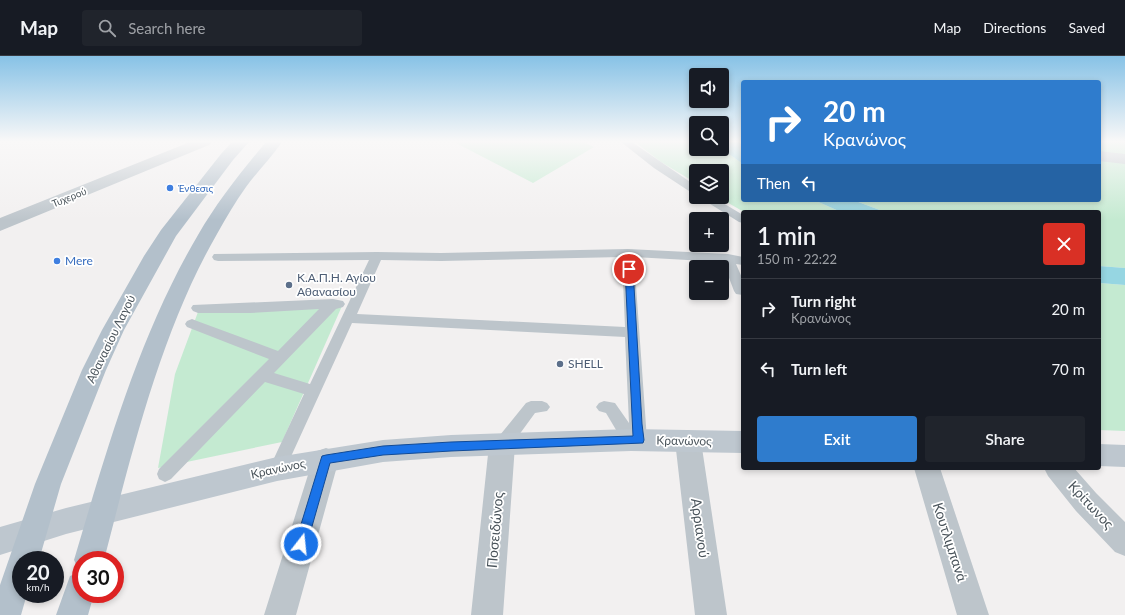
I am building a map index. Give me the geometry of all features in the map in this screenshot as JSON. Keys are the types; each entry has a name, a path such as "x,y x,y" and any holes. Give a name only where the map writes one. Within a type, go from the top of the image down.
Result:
{"main road":[{"name":"Αθανασίου Λαγού","path":"27,551 48,484 94,370 116,324 154,256 171,230 218,168"},
{"path":"91,551 102,512 152,354 189,270 206,238 237,189 253,168"},
{"path":"5,615 12,594"},
{"path":"72,615 76,603"}],"street":[{"name":"Τυχερού","path":"0,225 140,168"},
{"name":"Κρανώνος","path":"0,541 34,529 278,468 326,459 383,451 635,440 741,442"},
{"name":"Αρριανού","path":"688,441 712,615"},
{"name":"Ποσειδώνος","path":"487,615 502,445"},
{"path":"1101,455 1125,456"},
{"path":"280,615 326,459"},
{"name":"Κουτλιμπανά","path":"928,470 974,615"},
{"name":"Κρίτωνος","path":"1059,470 1086,502 1125,542"}],"lane":[{"path":"661,168 689,186"},
{"path":"717,204 741,219"},
{"path":"628,253 637,424 635,440"},
{"path":"218,257 441,257 628,253 728,258 741,261"},
{"path":"278,468 377,256"},
{"path":"728,258 741,290"},
{"path":"165,474 333,304"},
{"path":"198,308 250,308 355,304"},
{"path":"348,318 632,332"},
{"path":"192,324 281,358"},
{"path":"263,376 314,391"},
{"path":"502,445 531,407 542,407"},
{"path":"604,407 610,407 635,440"}],"green space":[{"path":"504,168 558,168 533,183"},
{"path":"671,168 689,168 689,179"},
{"path":"729,168 741,168 741,202 818,202 836,210 741,210 729,203"},
{"path":"1101,168 1125,168 1125,268 1101,266 1101,210 880,210 858,202 1101,202"},
{"path":"1101,283 1125,285 1125,431 1101,430"},
{"path":"342,306 282,442 158,468 175,374 198,312"}],"water":[{"path":"818,202 858,202 880,210 836,210"},
{"path":"1101,266 1125,268 1125,285 1101,283"}],"place":[{"name":"Ένθεσις","path":"170,188"},
{"name":"Mere","path":"57,261"},
{"name":"Κ.Α.Π.Η. Αγίου Αθανασίου","path":"289,285"},
{"name":"SHELL","path":"560,364"}],"route":[{"path":"301,544 326,459 383,451 451,446 639,440 629,269"}]}
